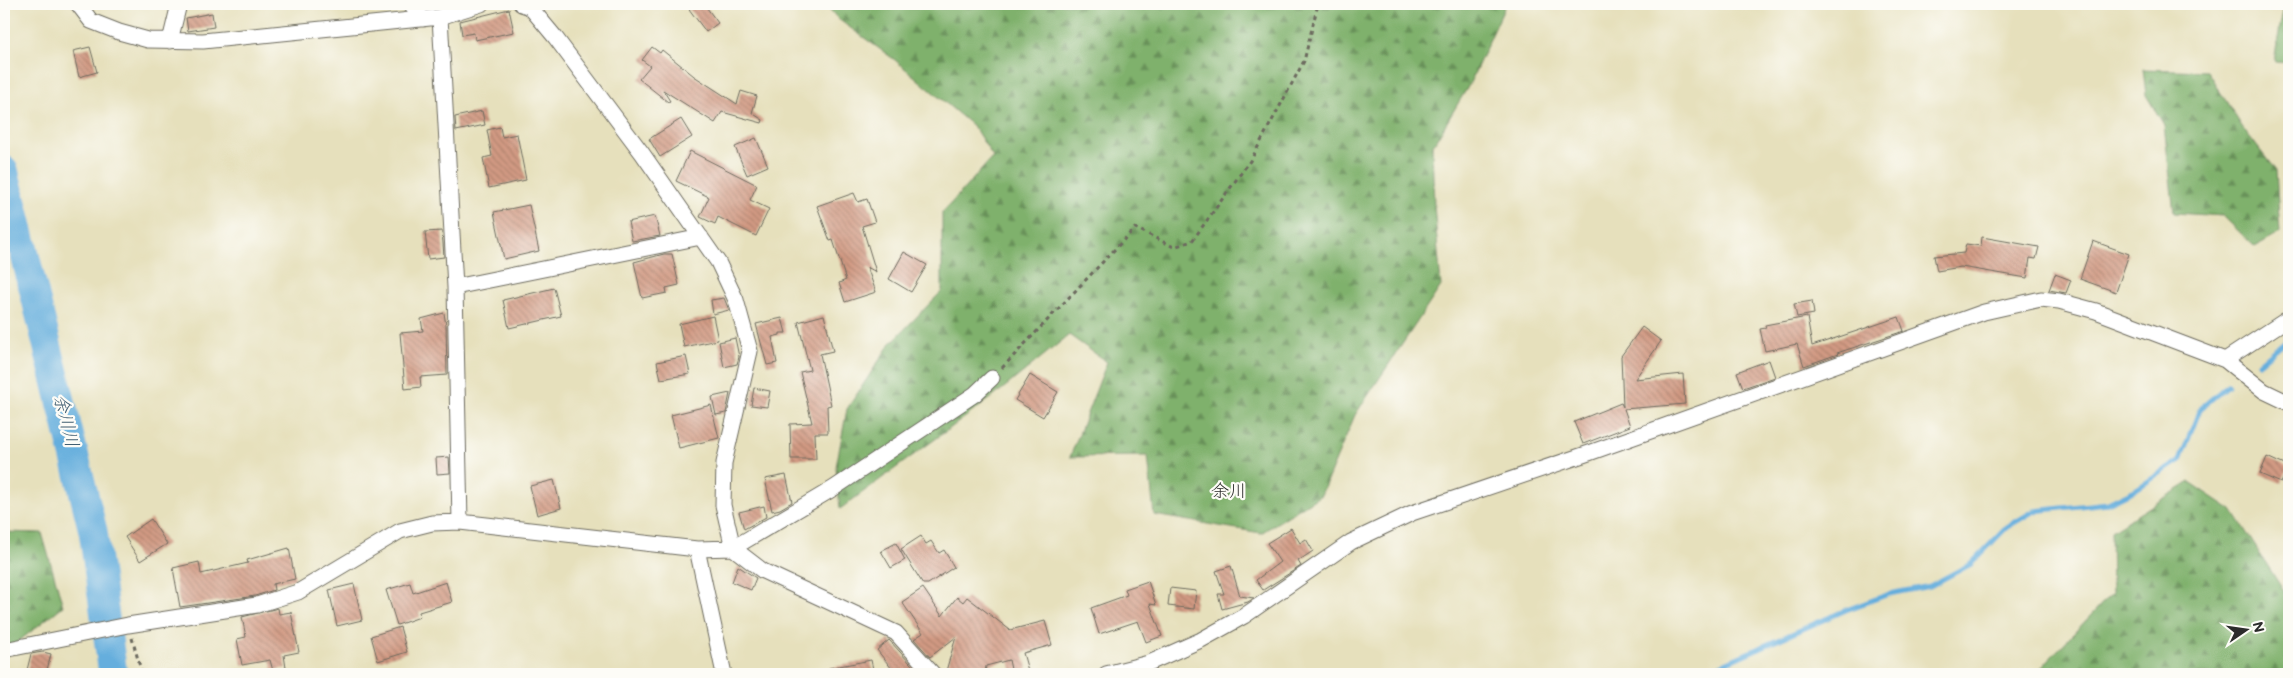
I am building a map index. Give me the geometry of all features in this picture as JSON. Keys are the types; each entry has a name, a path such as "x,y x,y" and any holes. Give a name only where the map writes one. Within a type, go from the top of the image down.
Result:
{"street":[{"path":"78,4 91,21 148,40 203,41 440,17 481,4"},
{"path":"170,40 179,4"},
{"path":"411,4 423,19"},
{"path":"521,4 530,7 555,37 642,153 718,262 736,300 750,351 724,464 723,505 733,548 763,570 896,633 934,674"},
{"path":"440,17 455,287 460,522"},
{"path":"455,287 701,237"},
{"path":"1106,674 1149,663 1201,640 1244,616 1351,542 1412,513 1589,453 1984,312 2041,299 2059,301 2104,313 2225,360 2264,391 2289,403"},
{"path":"2225,360 2289,318"},
{"path":"4,650 128,625 266,602 298,592 400,531 432,523 460,522 697,549 733,548 834,488 975,394 992,378"},
{"path":"697,549 724,674"}],"path":[{"path":"992,378 1135,228 1174,247 1192,241 1252,158 1304,61 1318,4"},
{"path":"128,625 142,674"}],"green space":[{"path":"825,4 1506,4 1469,85 1432,147 1434,205 1441,286 1355,415 1321,495 1261,533 1154,515 1148,456 1070,457 1107,362 1069,335 994,396 840,509 836,467 847,409 890,344 942,291 942,213 993,157 974,127 895,60 838,19"},
{"path":"2284,4 2289,4 2289,62 2274,61"},
{"path":"2143,69 2207,71 2243,128 2276,171 2280,233 2255,247 2223,216 2174,213 2164,125 2146,95"},
{"path":"2190,482 2232,510 2287,596 2289,595 2289,674 2035,674 2112,593 2111,531"},
{"path":"4,532 42,533 63,606 4,653"}],"building":[{"path":"697,4 704,4 718,23 706,32 689,9"},
{"path":"509,9 514,32 475,40 474,33 462,35 460,21"},
{"path":"212,13 214,27 188,31 186,18"},
{"path":"90,47 97,72 79,77 73,51"},
{"path":"652,47 660,53 662,50 694,76 737,104 741,91 757,96 752,113 763,120 762,123 722,112 715,123 663,90 670,101 668,102 639,79 650,66 642,60"},
{"path":"482,111 485,125 456,131 455,117"},
{"path":"681,119 692,137 660,157 649,139"},
{"path":"500,127 502,137 517,134 526,180 489,188 483,158 492,156 487,130"},
{"path":"756,138 768,166 747,175 735,147"},
{"path":"690,151 757,185 750,200 769,209 756,236 718,217 715,224 700,217 709,197 676,181"},
{"path":"854,193 858,202 867,199 875,222 862,226 876,272 867,267 876,292 845,302 839,283 846,280 833,240 830,241 817,206"},
{"path":"529,205 539,251 504,259 494,212"},
{"path":"655,216 660,236 632,241 628,222"},
{"path":"442,231 444,257 428,259 425,232"},
{"path":"1982,237 2039,247 2036,259 2030,258 2027,278 1961,267 1937,271 1934,256 1964,253 1966,244 1981,246"},
{"path":"2093,241 2129,254 2116,292 2080,279"},
{"path":"904,252 927,265 911,292 889,279"},
{"path":"664,254 672,254 679,285 666,288 667,293 642,298 634,262"},
{"path":"2055,274 2071,280 2066,293 2049,290"},
{"path":"554,288 561,316 509,328 503,300"},
{"path":"724,298 729,310 713,314 711,300"},
{"path":"1812,301 1814,314 1797,317 1794,304"},
{"path":"444,313 447,375 420,377 421,387 405,389 400,333 423,331 421,319"},
{"path":"824,315 833,351 820,354 831,405 827,406 828,433 815,433 816,459 791,459 790,424 812,423 800,372 810,370 798,322"},
{"path":"713,316 718,340 684,347 679,324"},
{"path":"1807,317 1812,346 1899,317 1904,331 1804,366 1797,344 1765,351 1760,329 1766,328 1765,325"},
{"path":"782,318 786,333 780,333 780,335 772,337 777,363 767,365 756,324"},
{"path":"1642,327 1661,341 1635,379 1683,374 1685,404 1624,409 1630,426 1583,444 1574,422 1621,403 1623,407 1621,356"},
{"path":"735,338 739,357 737,364 724,367 719,342"},
{"path":"686,356 690,374 661,379 657,362"},
{"path":"1769,360 1775,377 1743,388 1737,372"},
{"path":"1030,375 1058,392 1043,417 1015,400"},
{"path":"754,388 770,391 767,407 751,405"},
{"path":"730,393 726,413 716,415 712,397"},
{"path":"711,405 719,438 679,448 671,415"},
{"path":"449,457 450,473 437,474 436,458"},
{"path":"2267,457 2289,467 2281,483 2260,474"},
{"path":"786,475 792,502 772,511 765,479"},
{"path":"554,480 561,508 537,515 530,486"},
{"path":"764,506 766,517 744,529 739,512"},
{"path":"151,519 167,544 140,561 125,537"},
{"path":"1291,528 1300,543 1306,539 1313,551 1298,561 1301,566 1263,590 1256,580 1280,562 1267,543"},
{"path":"921,536 926,544 931,541 939,553 944,550 954,567 928,584 923,584 901,549"},
{"path":"896,543 905,560 891,568 881,551"},
{"path":"289,548 295,579 273,584 274,590 255,596 180,607 173,568 199,562 201,574 248,563 247,560"},
{"path":"738,566 756,578 751,590 732,582"},
{"path":"1231,566 1240,596 1254,598 1248,602 1222,609 1218,594 1224,594 1216,571"},
{"path":"1148,581 1156,605 1150,604 1162,636 1146,642 1138,621 1099,634 1091,608 1127,595 1125,589"},
{"path":"446,582 452,602 419,612 420,617 397,625 386,590 410,583 413,593"},
{"path":"354,584 362,620 337,626 329,590"},
{"path":"923,588 942,616 957,597 963,602 967,597 1010,630 1045,621 1052,645 1023,653 1029,674 1012,674 1009,660 986,666 985,674 956,674 946,671 956,637 930,657 914,639 923,633 902,602"},
{"path":"1170,588 1196,591 1194,609 1168,606"},
{"path":"278,608 279,614 291,612 299,652 284,655 286,668 273,671 270,660 242,665 237,639 246,637 242,617"},
{"path":"400,627 407,652 378,661 371,636"},
{"path":"889,640 920,674 896,674 877,650"},
{"path":"43,652 51,654 46,674 26,674 31,654"},
{"path":"871,660 874,674 830,674 829,668"}],"waterway":[{"name":"余川川","path":"4,170 93,531 113,674"},
{"path":"2259,363 2289,338"},
{"path":"1700,674 1846,610 1889,594 1930,586 1971,564 2007,527 2034,511 2108,503 2135,490 2180,460 2200,409 2228,385"}],"district":[{"name":"余川","path":"1229,491"}]}
